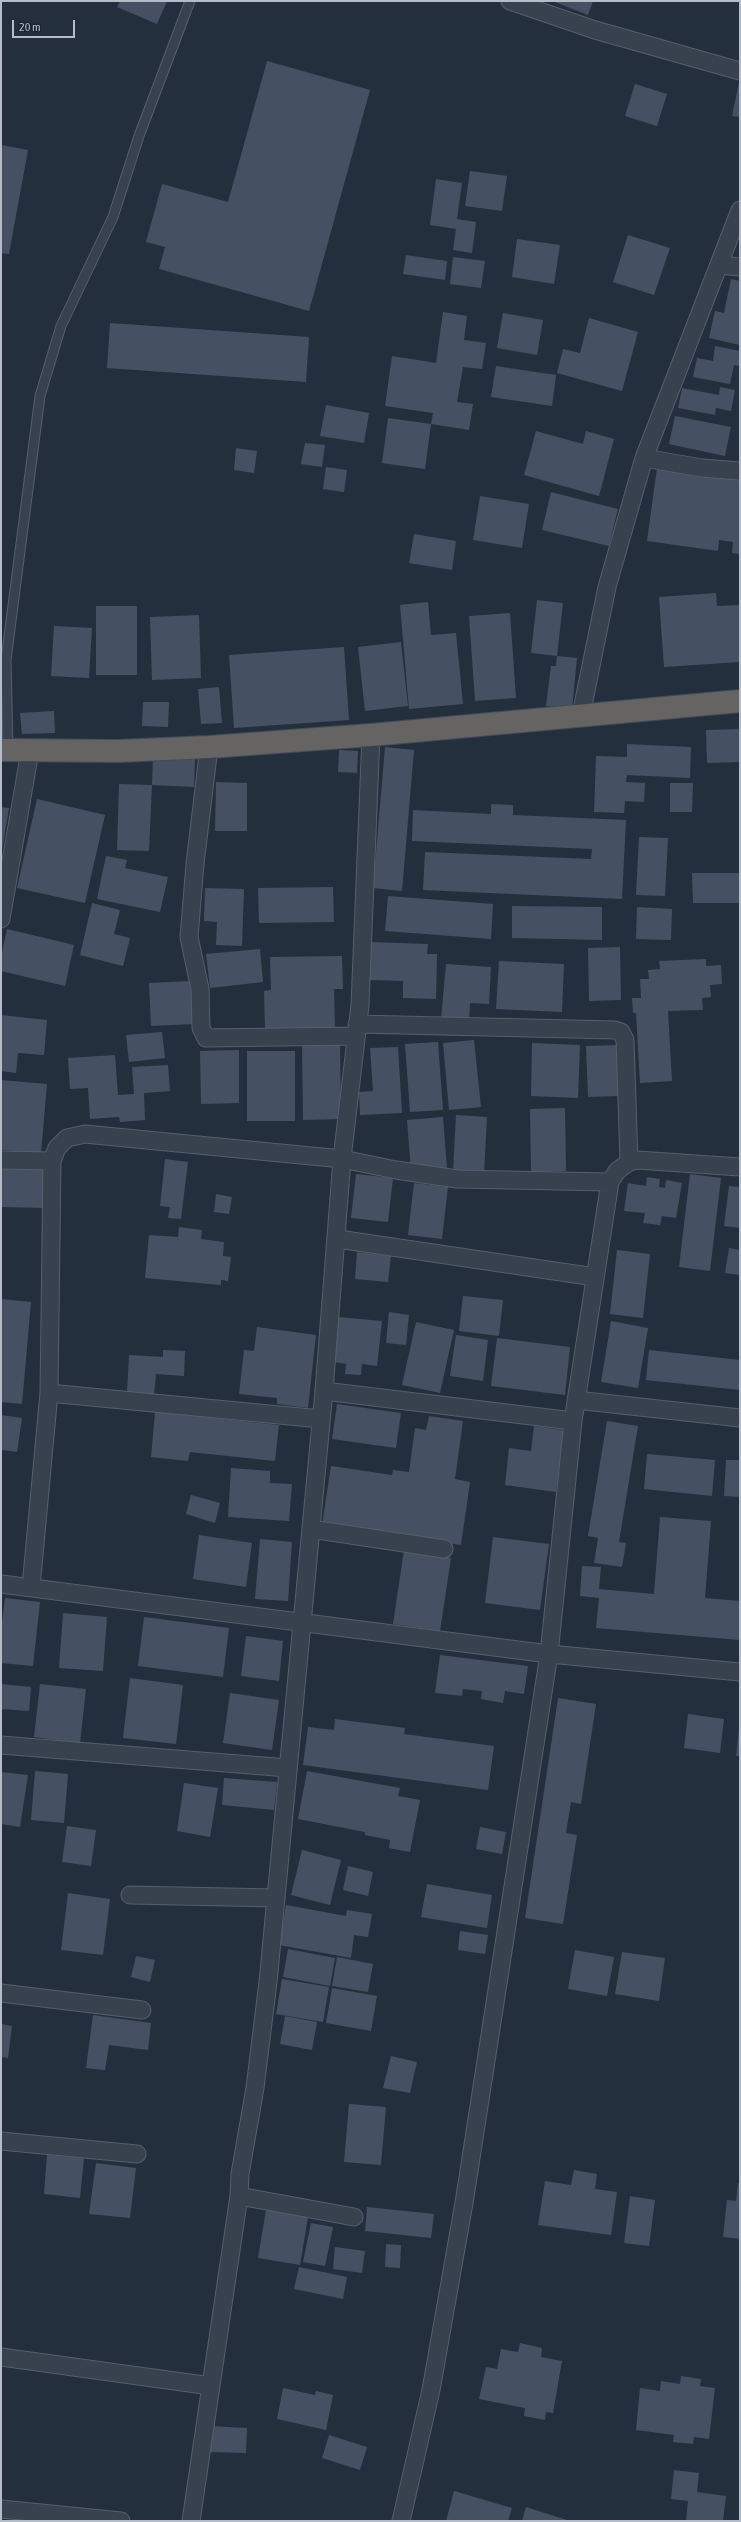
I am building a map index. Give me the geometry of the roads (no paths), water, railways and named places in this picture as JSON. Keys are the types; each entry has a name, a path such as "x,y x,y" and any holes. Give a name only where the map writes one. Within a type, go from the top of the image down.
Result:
{"highway":[{"path":"4,750 118,751 209,747 371,735 740,701"}],"street":[{"path":"510,1 595,30 740,71"},
{"path":"582,715 607,587 644,458 740,210"},
{"path":"719,265 740,267"},
{"path":"644,458 702,468 740,471"},
{"path":"191,2521 239,2196 240,2174 255,2088 276,1898 338,1239 342,1159 360,1005 371,735"},
{"path":"209,747 189,937 200,989 201,1028 206,1038 356,1030 615,1030 621,1032 625,1040 629,1162"},
{"path":"1,919 30,751"},
{"path":"31,1587 49,1393 52,1161 62,1142 73,1135 85,1134 342,1159 396,1170 457,1179 610,1182"},
{"path":"1,1160 52,1161"},
{"path":"401,2521 432,2390 463,2210 549,1654 573,1421 610,1182 617,1171 629,1162 637,1160 740,1167"},
{"path":"338,1239 595,1277"},
{"path":"324,1391 573,1421"},
{"path":"49,1393 320,1419"},
{"path":"576,1400 740,1418"},
{"path":"311,1529 444,1549"},
{"path":"1,1584 549,1654 740,1672"},
{"path":"1,1745 288,1768"},
{"path":"130,1895 276,1898"},
{"path":"1,1994 142,2010"},
{"path":"1,2141 137,2154"},
{"path":"239,2196 354,2217"},
{"path":"1,2357 211,2386"},
{"path":"1,2510 121,2521"}],"lane":[{"path":"4,750 6,660 40,396 61,326 113,217 139,136 190,1"}]}
